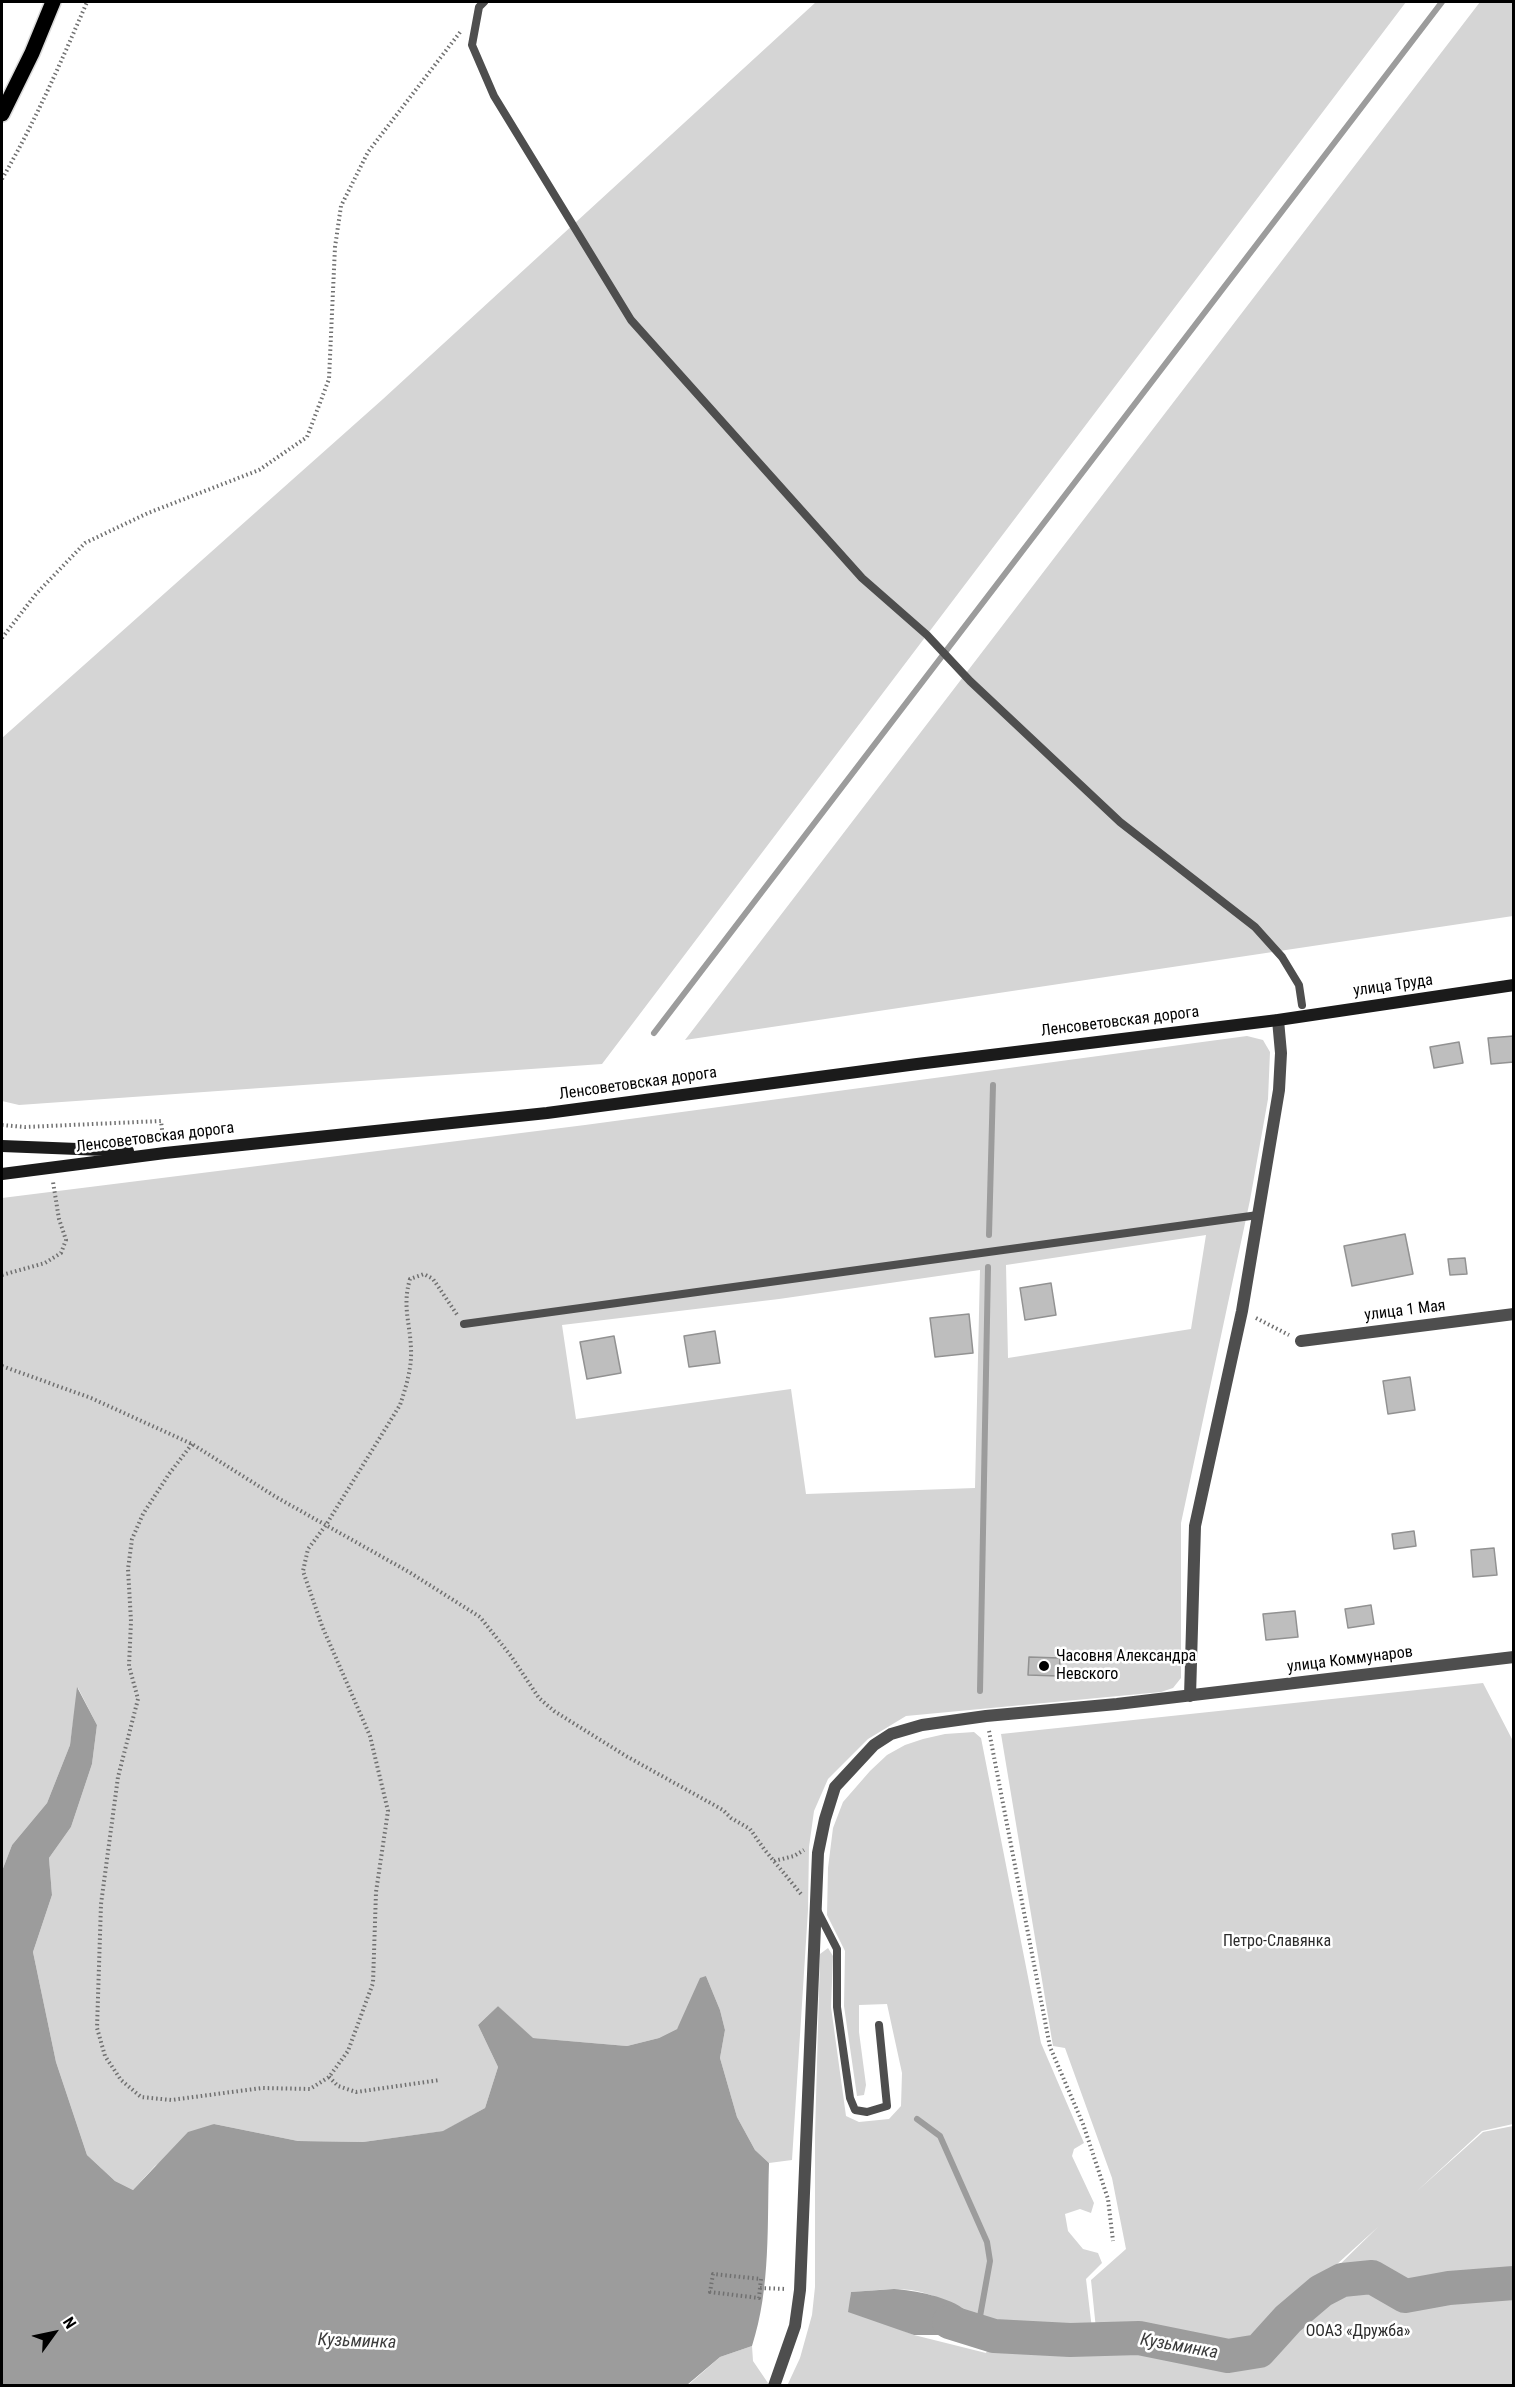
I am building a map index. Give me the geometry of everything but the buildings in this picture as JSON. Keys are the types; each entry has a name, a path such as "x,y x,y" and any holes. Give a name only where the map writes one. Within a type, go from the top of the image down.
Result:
{"main road":[{"path":"2,114 32,53 53,2"}],"street":[{"name":"улица Труда","path":"1278,1020 1514,985"},
{"name":"Ленсоветовская дорога","path":"2,1174 165,1153 547,1113 917,1064 1278,1020"},
{"path":"1190,1696 1196,1526 1242,1311 1279,1090 1281,1053 1278,1020"},
{"path":"2,1146 165,1153"},
{"name":"улица 1 Мая","path":"1299,1340 1514,1314"},
{"name":"улица Коммунаров","path":"774,2385 795,2326 800,2290 820,1840 835,1787 874,1745 891,1734 922,1725 986,1716 1190,1696 1514,1657"}],"lane":[{"path":"482,4 472,45 494,96 631,320 862,578 927,635 970,681 1120,822 1255,927 1282,957 1299,985 1302,1005"},
{"path":"464,1324 894,1263 1258,1215"},
{"path":"816,1906 837,1949 837,2007 850,2098 855,2110 867,2112 887,2106 879,2025"}],"path":[{"path":"2,179 48,90 87,2"},
{"path":"2,638 36,594 85,543 148,513 259,470 307,437 329,379 334,247 341,206 368,152 482,4"},
{"path":"2,1125 25,1127 161,1121 165,1153"},
{"path":"2,1275 45,1263 61,1253 66,1240 59,1219 51,1167"},
{"path":"192,1444 143,1514 132,1539 128,1569 131,1621 129,1666 138,1699 118,1777 101,1904 97,2028 105,2056 121,2080 141,2097 171,2100 262,2088 310,2089 329,2077 348,2051 373,1983 376,1892 388,1811 370,1736 322,1626 303,1571 308,1549 326,1525 400,1405 407,1383 411,1352 405,1296 410,1279 424,1274 433,1279 464,1324"},
{"path":"1250,1316 1299,1340"},
{"path":"2,1366 91,1398 192,1444 409,1572 480,1617 511,1656 539,1698 554,1711 626,1756 723,1810 750,1829 798,1891 816,1906"},
{"path":"986,1716 1050,2047 1083,2124 1108,2199 1113,2241"},
{"path":"774,1862 794,1856 820,1840"},
{"path":"329,2077 338,2086 356,2092 440,2080"},
{"path":"713,2274 761,2279 760,2288 759,2298 710,2292 713,2274"},
{"path":"760,2288 787,2289"}],"green space":[{"path":"816,2 1406,2 602,1064 19,1105 2,1101 2,738 383,399"},
{"path":"1480,2 1513,2 1513,916 685,1040"},
{"path":"1247,1036 1263,1040 1270,1052 1268,1099 1250,1200 1181,1523 1181,1678 1173,1688 1161,1692 906,1716 868,1739 828,1779 814,1811 809,1847 808,1910 792,2160 769,2163 755,2150 737,2117 720,2058 725,2030 720,2010 706,1976 677,2029 659,2038 627,2046 532,2038 498,2006 478,2025 498,2067 485,2108 444,2131 363,2142 298,2141 214,2124 155,2166 133,2190 115,2181 87,2155 56,2062 33,1952 52,1895 49,1858 71,1827 92,1764 97,1725 78,1688 70,1745 47,1803 12,1845 2,1871 2,1198 585,1125","holes":["1206,1235 1191,1329 1008,1358 1006,1265","980,1270 975,1488 806,1494 791,1389 576,1419 562,1325 779,1299"]},
{"path":"1483,1683 1513,1741 1513,2124 1482,2131 1416,2192 1483,2132 1513,2126 1513,2385 787,2386 800,2358 812,2315 815,2287 815,2135 820,1954 828,1948 833,1956 831,2007 846,2116 859,2122 889,2119 901,2106 902,2073 887,2004 859,2005 859,2032 866,2085 864,2095 857,2096 844,2006 845,1951 827,1915 828,1868 833,1828 843,1802 870,1771 887,1755 905,1745 923,1739 945,1734 974,1732 981,1738 1041,2043 1084,2143 1074,2149 1072,2156 1094,2203 1091,2213 1080,2209 1065,2214 1068,2231 1083,2249 1098,2253 1102,2263 1086,2279 1092,2329 1020,2328 992,2322 929,2294 911,2290 851,2292 850,2302 894,2327 914,2335 986,2353 994,2336 1070,2340 1139,2338 1228,2356 1259,2351 1287,2321 1341,2280 1330,2274 1378,2227 1262,2332 1224,2344 1096,2329 1091,2280 1126,2249 1112,2178 1065,2048 1053,2046 1001,1734"},
{"path":"752,2346 753,2361 768,2383 767,2386 687,2386 720,2357"}],"water":[{"path":"77,1687 97,1725 92,1764 71,1827 49,1858 52,1895 33,1952 56,2062 87,2155 115,2181 133,2190 188,2132 214,2124 298,2141 363,2142 443,2131 485,2108 498,2067 478,2025 498,2006 533,2038 627,2046 659,2038 677,2029 700,1978 706,1976 720,2010 725,2030 720,2058 737,2117 755,2150 769,2163 765,2278 752,2346 720,2357 687,2385 2,2385 2,1871 12,1845 47,1803 70,1745"},
{"path":"894,2289 921,2293 951,2302 966,2311 994,2336 980,2339 955,2335 914,2335 848,2312 851,2292"}],"waterway":[{"path":"654,1033 1442,2"},
{"path":"989,1235 993,1085"},
{"path":"980,1691 988,1267"},
{"path":"917,2119 940,2136 987,2242 990,2261 979,2322 981,2332"},
{"name":"Кузьминка","path":"949,2322 994,2336 1070,2340 1139,2338 1228,2356 1259,2351 1288,2319 1321,2291 1342,2280 1372,2277 1405,2296 1449,2288 1514,2283"}],"place":[{"name":"Часовня Александра Невского","path":"1044,1666"}],"park label":[{"name":"Петро-Славянка","path":"1277,1942"},
{"name":"ООАЗ «Дружба»","path":"1358,2332"}]}
